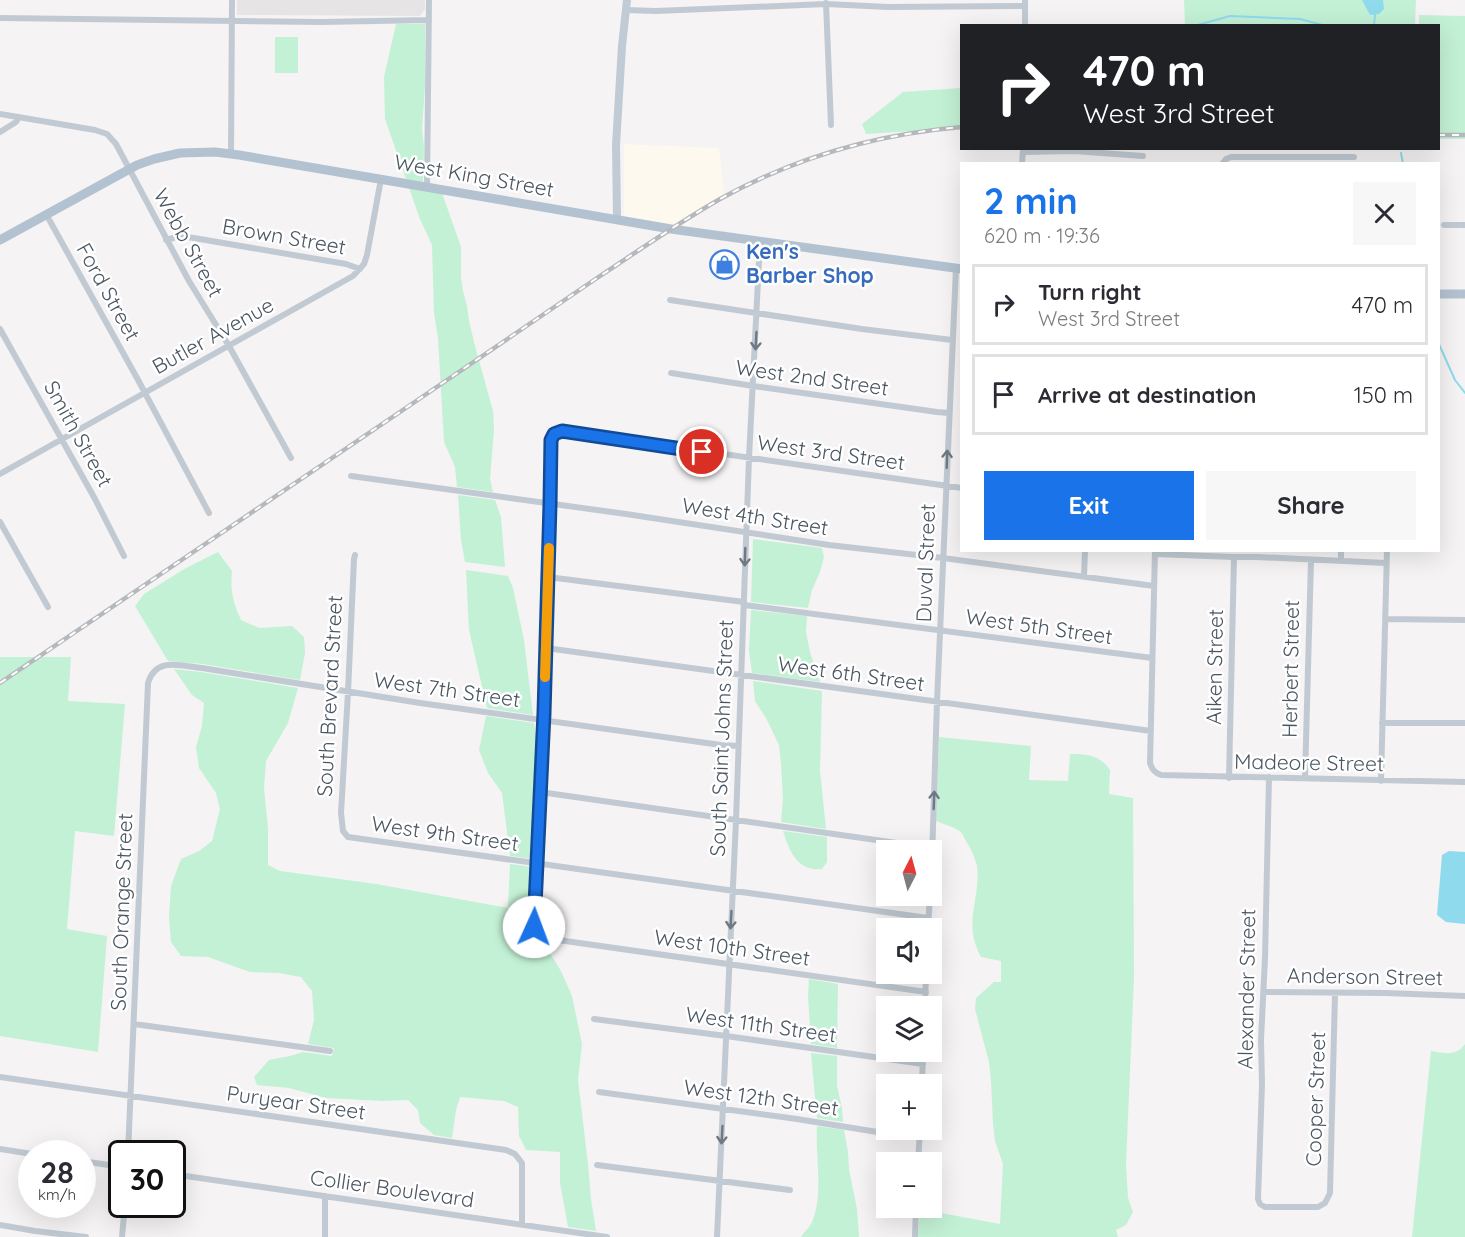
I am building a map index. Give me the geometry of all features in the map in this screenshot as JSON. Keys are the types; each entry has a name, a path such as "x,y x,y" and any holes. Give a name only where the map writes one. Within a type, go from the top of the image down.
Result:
{"main road":[{"path":"617,219 616,145 627,0"},
{"name":"West King Street","path":"0,240 129,168 180,153 215,152 671,229 959,269"},
{"path":"1440,294 1465,294"}],"street":[{"path":"231,0 231,154"},
{"path":"427,187 429,0"},
{"path":"626,10 656,11 826,2 888,6 1025,3 1025,24"},
{"path":"826,2 831,125"},
{"path":"0,18 232,22 429,20"},
{"name":"Webb Street","path":"0,114 101,131 112,138 166,240 229,346 291,458"},
{"path":"0,132 20,117"},
{"path":"1023,150 1143,156"},
{"path":"1224,162 1231,157 1354,156"},
{"path":"360,268 367,255 381,179"},
{"name":"Ford Street","path":"46,214 209,513"},
{"path":"1444,225 1465,225"},
{"name":"Brown Street","path":"166,240 180,236 194,238 360,268"},
{"name":"South Saint Johns Street","path":"717,1237 760,241"},
{"name":"Butler Avenue","path":"0,474 353,276 360,268"},
{"name":"Duval Street","path":"932,840 952,340 959,269"},
{"path":"670,300 862,330 952,340"},
{"name":"Smith Street","path":"0,329 95,499 124,556"},
{"name":"West 2nd Street","path":"671,373 949,412"},
{"name":"West 3rd Street","path":"550,504 551,440 554,434 562,431 960,488"},
{"name":"West 4th Street","path":"351,476 829,545 1154,586"},
{"path":"537,863 550,504"},
{"path":"0,522 48,607"},
{"path":"1084,576 1085,552"},
{"path":"1151,731 1155,552 1234,557 1257,554 1311,560 1386,563"},
{"path":"1341,552 1341,561"},
{"path":"1381,781 1387,552"},
{"name":"South Brevard Street","path":"348,837 343,831 341,813 356,555"},
{"name":"Aiken Street","path":"1229,778 1234,557"},
{"name":"Herbert Street","path":"1305,778 1311,560"},
{"name":"West 5th Street","path":"548,577 1152,658"},
{"path":"1385,620 1465,621"},
{"name":"West 6th Street","path":"546,648 1151,731"},
{"name":"West 7th Street","path":"153,672 167,664 202,668 348,692 738,747"},
{"name":"South Orange Street","path":"129,1140 148,683 153,672"},
{"path":"1383,723 1465,723"},
{"name":"Madeore Street","path":"1151,731 1150,764 1154,771 1161,775 1465,782"},
{"name":"Alexander Street","path":"1269,777 1258,1202 1268,1208 1313,1208 1323,1204"},
{"path":"540,792 876,840"},
{"name":"West 9th Street","path":"348,837 928,918"},
{"name":"West 10th Street","path":"537,863 534,927 536,932 544,938 926,992"},
{"path":"928,918 929,906"},
{"path":"926,984 926,996"},
{"name":"Anderson Street","path":"1264,992 1465,996"},
{"name":"Cooper Street","path":"1323,1204 1330,1193 1335,993"},
{"name":"West 11th Street","path":"594,1019 923,1064"},
{"path":"134,1024 330,1051"},
{"path":"922,1074 923,1064"},
{"name":"Puryear Street","path":"0,1077 506,1150 515,1154 522,1163 522,1224"},
{"name":"West 12th Street","path":"599,1092 723,1108 876,1132"},
{"path":"0,1149 18,1152"},
{"path":"597,1165 790,1190"},
{"name":"Collier Boulevard","path":"186,1176 607,1237"},
{"path":"325,1196 325,1237"},
{"path":"122,1237 124,1218"},
{"path":"915,1237 916,1218"},
{"path":"0,1225 86,1237"}],"shaded area":[{"path":"237,0 425,0 425,9 420,16 237,15"},
{"path":"624,144 719,148 724,194 692,217 689,227 624,216"}],"green space":[{"path":"1184,0 1416,0 1415,24 1185,24"},
{"path":"1419,15 1465,16 1465,139 1440,139 1440,24 1419,24"},
{"path":"396,24 425,24 423,182 406,179 385,119 384,77"},
{"path":"275,37 298,37 298,73 275,73"},
{"path":"960,88 960,128 866,134 862,124 903,92"},
{"path":"409,188 442,193 461,247 463,291 493,411 494,430 490,479 493,492 457,487 455,467 444,442 438,338 434,313 432,245"},
{"path":"458,495 495,500 501,517 505,567 465,562"},
{"path":"753,539 822,548 824,557 808,608 751,602"},
{"path":"218,552 232,571 233,596 241,620 259,628 292,626 304,637 305,653 300,680 203,664 168,661 135,606 144,594 186,568"},
{"path":"466,570 508,576 513,588 524,640 533,715 487,708 469,630"},
{"path":"751,610 807,616 806,632 820,682 752,673 749,651"},
{"path":"0,657 71,657 68,701 125,704 114,836 75,831 67,929 107,936 98,1052 0,1036"},
{"path":"174,669 298,688 288,723 266,761 264,788 268,828 268,865 280,871 376,884 508,908 510,864 533,867 531,933 543,942 561,971 572,996 582,1044 578,1080 596,1231 568,1227 560,1183 560,1152 526,1150 519,1136 518,1107 504,1101 460,1097 452,1138 434,1135 420,1123 418,1110 408,1100 326,1098 289,1088 257,1085 254,1077 269,1060 303,1052 332,1056 334,1048 308,1044 314,1020 312,991 301,977 279,973 250,972 208,957 181,956 171,942 169,918 171,886 181,859 199,851 212,841 220,809 216,793 199,768 196,747 202,726 204,703 192,695"},
{"path":"753,681 822,691 820,771 826,829 781,822 783,799 779,745 755,701"},
{"path":"486,716 534,723 538,749 533,859 510,856 502,793 488,773 479,750"},
{"path":"939,737 1031,746 1029,780 1068,781 1070,754 1093,756 1102,761 1110,770 1109,794 1133,798 1134,978 1126,1164 1128,1198 1133,1212 1126,1225 1116,1230 1118,1237 918,1237 919,1218 942,1218 942,1213 1000,1224 1003,1164 995,1141 989,1062 975,1009 976,998 994,982 1001,982 1001,961 981,957 973,933 972,922 978,878 973,853 959,831 936,821"},
{"path":"783,831 827,837 827,862 822,869 813,869 800,863 791,852"},
{"path":"809,979 838,984 837,1048 811,1044"},
{"path":"1465,1044 1465,1237 1412,1237 1431,1051 1454,1052"},
{"path":"811,1053 837,1056 837,1086 843,1122 817,1118"},
{"path":"817,1126 844,1130 857,1209 859,1237 801,1237 812,1222 818,1199"}],"water":[{"path":"1362,0 1383,0 1384,9 1379,14 1370,15"},
{"path":"1449,851 1465,852 1465,924 1446,922 1437,915 1442,855"}],"waterway":[{"path":"1374,24 1375,14"},
{"path":"1201,24 1230,16 1300,19 1319,24"},
{"path":"1401,153 1403,162"},
{"path":"1440,346 1455,380 1465,393"}],"railway":[{"path":"0,683 597,278 673,227 720,199 777,171 837,150 899,135 960,127"},
{"path":"1440,135 1465,135"}],"slow traffic":[{"path":"545,677 549,548"}],"place":[{"name":"Ken's Barber Shop","path":"725,264"}],"route":[{"path":"534,927 544,713 552,437 562,431 702,452"}]}
